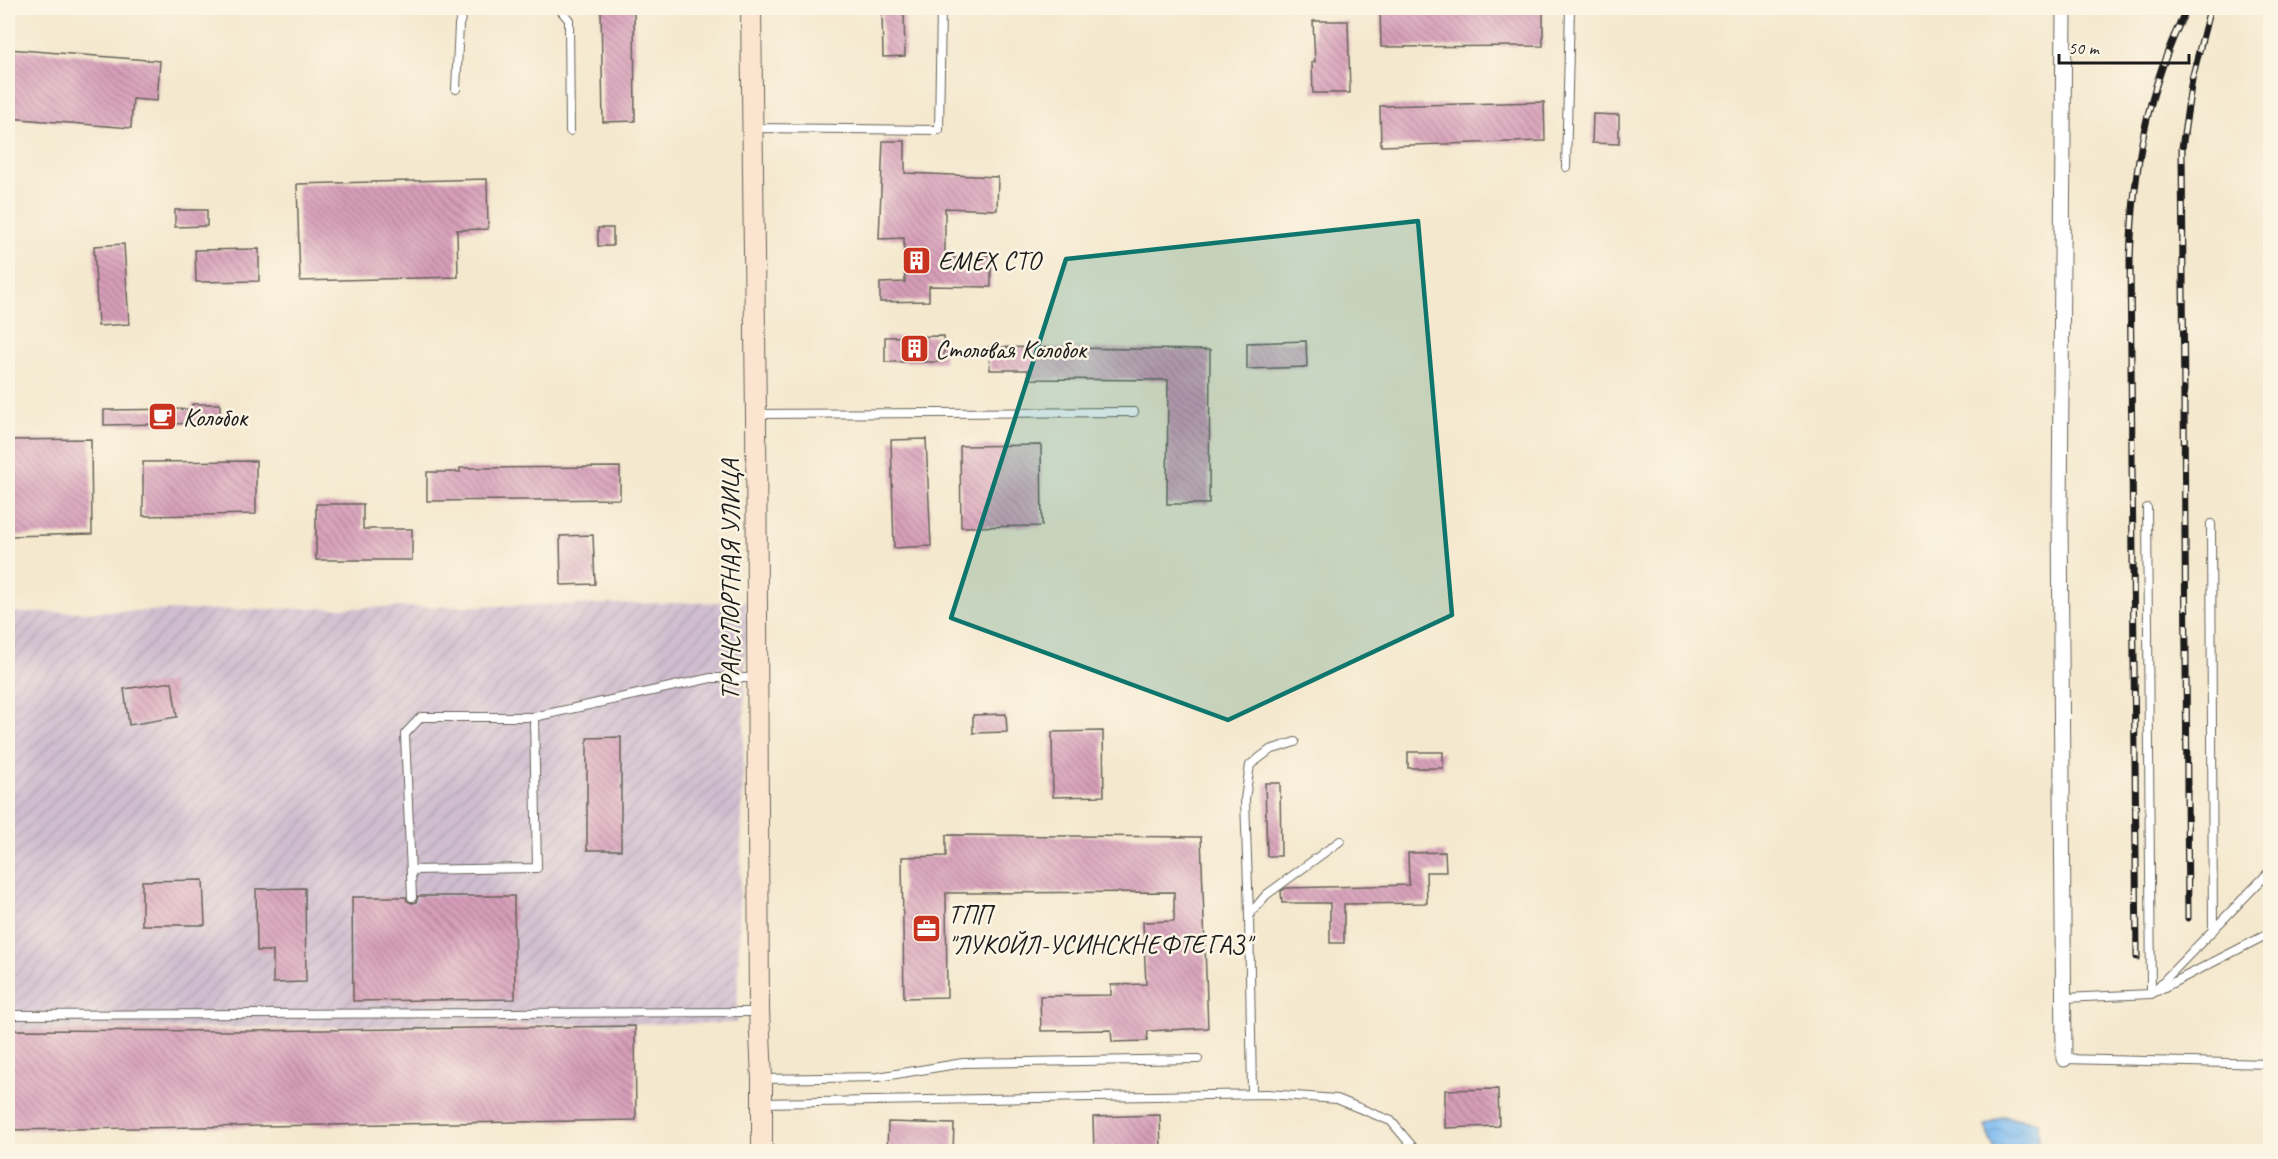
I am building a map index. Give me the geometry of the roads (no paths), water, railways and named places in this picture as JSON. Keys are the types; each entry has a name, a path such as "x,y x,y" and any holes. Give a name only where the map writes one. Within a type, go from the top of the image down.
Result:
{"street":[{"name":"ТРАНСПОРТНАЯ УЛИЦА","path":"751,8 762,1152"},
{"path":"2064,8 2060,489 2064,1059"}],"lane":[{"path":"456,89 459,25 464,8"},
{"path":"559,8 569,20 570,131"},
{"path":"752,128 939,130 940,8"},
{"path":"1566,167 1570,8"},
{"path":"756,414 1134,412"},
{"path":"2147,508 2151,994"},
{"path":"2211,524 2213,930"},
{"path":"412,897 405,734 421,717 534,717 711,678 758,678"},
{"path":"411,870 537,868 534,717"},
{"path":"1252,1093 1245,799 1250,765 1270,750 1295,742"},
{"path":"1249,915 1266,895 1340,840"},
{"path":"2151,994 2271,871"},
{"path":"2064,998 2151,994 2271,933"},
{"path":"8,1015 759,1011"},
{"path":"762,1079 878,1077 963,1063 1198,1059"},
{"path":"2064,1059 2271,1064"},
{"path":"762,1103 1252,1093 1337,1099 1391,1121 1417,1152"}],"water":[{"path":"2002,1116 2038,1122 2039,1151 1995,1151 1985,1126"}],"railway":[{"path":"2137,957 2130,261 2134,194 2144,131 2161,70 2187,8"},
{"path":"2188,918 2182,148 2192,79 2210,8"}],"place":[{"name":"EMEX СТО","path":"917,260"},
{"name":"Столовая Колобок","path":"914,349"},
{"name":"Колобок","path":"162,417"},
{"name":"ТПП \"ЛУКОЙЛ-УСИНСКНЕФТЕГАЗ\"","path":"927,929"}]}
